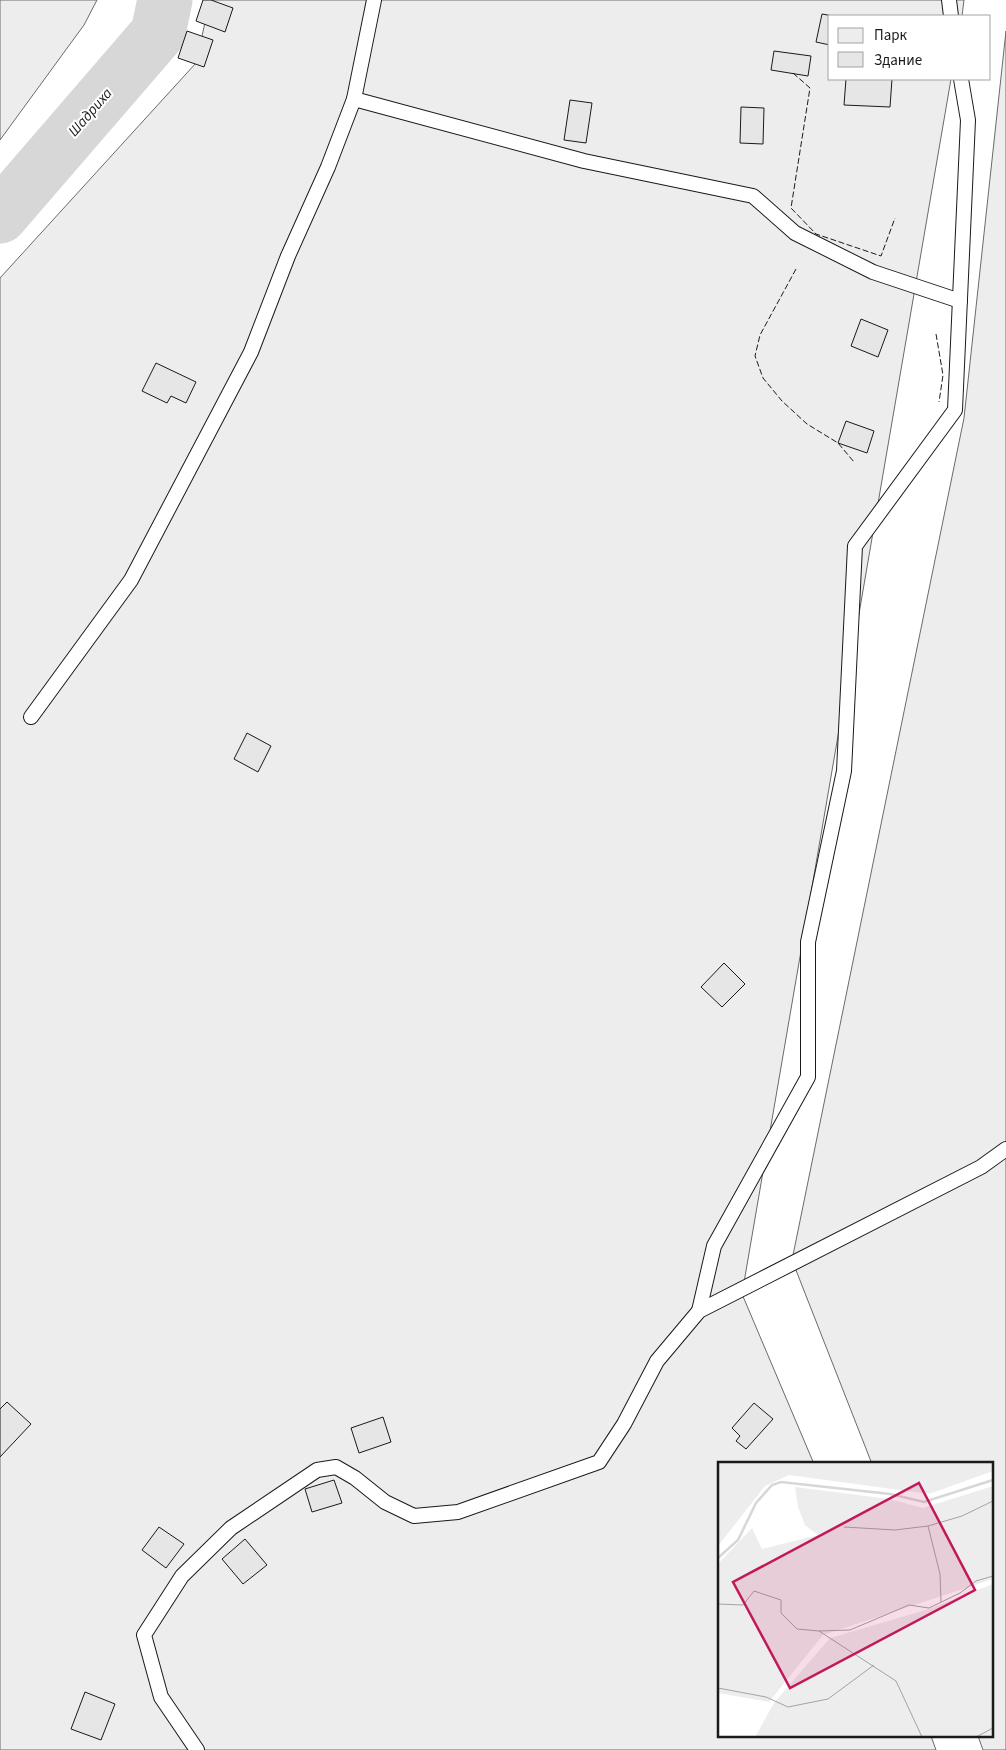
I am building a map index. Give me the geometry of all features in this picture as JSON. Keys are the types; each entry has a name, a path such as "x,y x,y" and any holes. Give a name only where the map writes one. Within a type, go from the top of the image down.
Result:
{"lane":[{"path":"31,717 131,580 251,352 288,256 328,168 354,99 374,0"},
{"path":"949,0 951,15"},
{"path":"699,1311 714,1246 808,1077 808,942 844,771 855,546 955,410 968,120 961,80"},
{"path":"354,99 584,160 753,196 795,233 856,264 873,272 960,301"},
{"path":"197,1750 161,1697 144,1635 182,1576 231,1528 317,1470 336,1467 355,1478 385,1502 414,1516 458,1512 598,1462 624,1424 657,1361 699,1311 981,1167 1006,1149"}],"green space":[{"path":"0,0 97,0 84,25 0,140"},
{"path":"210,0 964,0 962,15 828,15 828,80 951,80 742,1294 813,1462 718,1462 718,1738 932,1738 936,1750 0,1750 0,278 196,63"},
{"path":"1006,31 1006,1750 983,1750 979,1738 994,1738 994,1462 871,1462 792,1260 964,418"}],"building":[{"path":"203,0 211,0 233,8 225,32 196,21"},
{"path":"822,14 828,15 828,45 816,42"},
{"path":"187,31 213,40 204,67 178,58"},
{"path":"774,51 811,56 808,76 771,70"},
{"path":"846,80 892,80 890,107 844,105"},
{"path":"570,100 592,103 586,143 564,140"},
{"path":"741,107 764,108 763,144 740,143"},
{"path":"861,319 888,330 878,357 851,346"},
{"path":"156,363 196,382 186,403 171,396 167,403 142,391"},
{"path":"846,421 874,431 867,453 838,443"},
{"path":"247,733 271,746 258,772 234,759"},
{"path":"724,963 745,984 722,1007 701,987"},
{"path":"7,1402 31,1424 0,1457 0,1409"},
{"path":"754,1403 773,1419 746,1449 736,1441 740,1436 732,1428"},
{"path":"383,1417 391,1442 359,1453 351,1428"},
{"path":"334,1480 342,1503 312,1512 305,1489"},
{"path":"159,1527 184,1544 166,1568 142,1550"},
{"path":"245,1539 267,1565 243,1584 222,1559"},
{"path":"85,1692 115,1704 101,1740 71,1729"}],"waterway":[{"name":"Шадриха","path":"0,216 158,33 165,0"}],"fence":[{"path":"793,73 810,88 791,208 816,234 881,256 895,218"},
{"path":"796,269 760,335 755,356 763,378 782,401 807,424 838,443 854,462"},
{"path":"936,334 943,375 939,402"}]}
